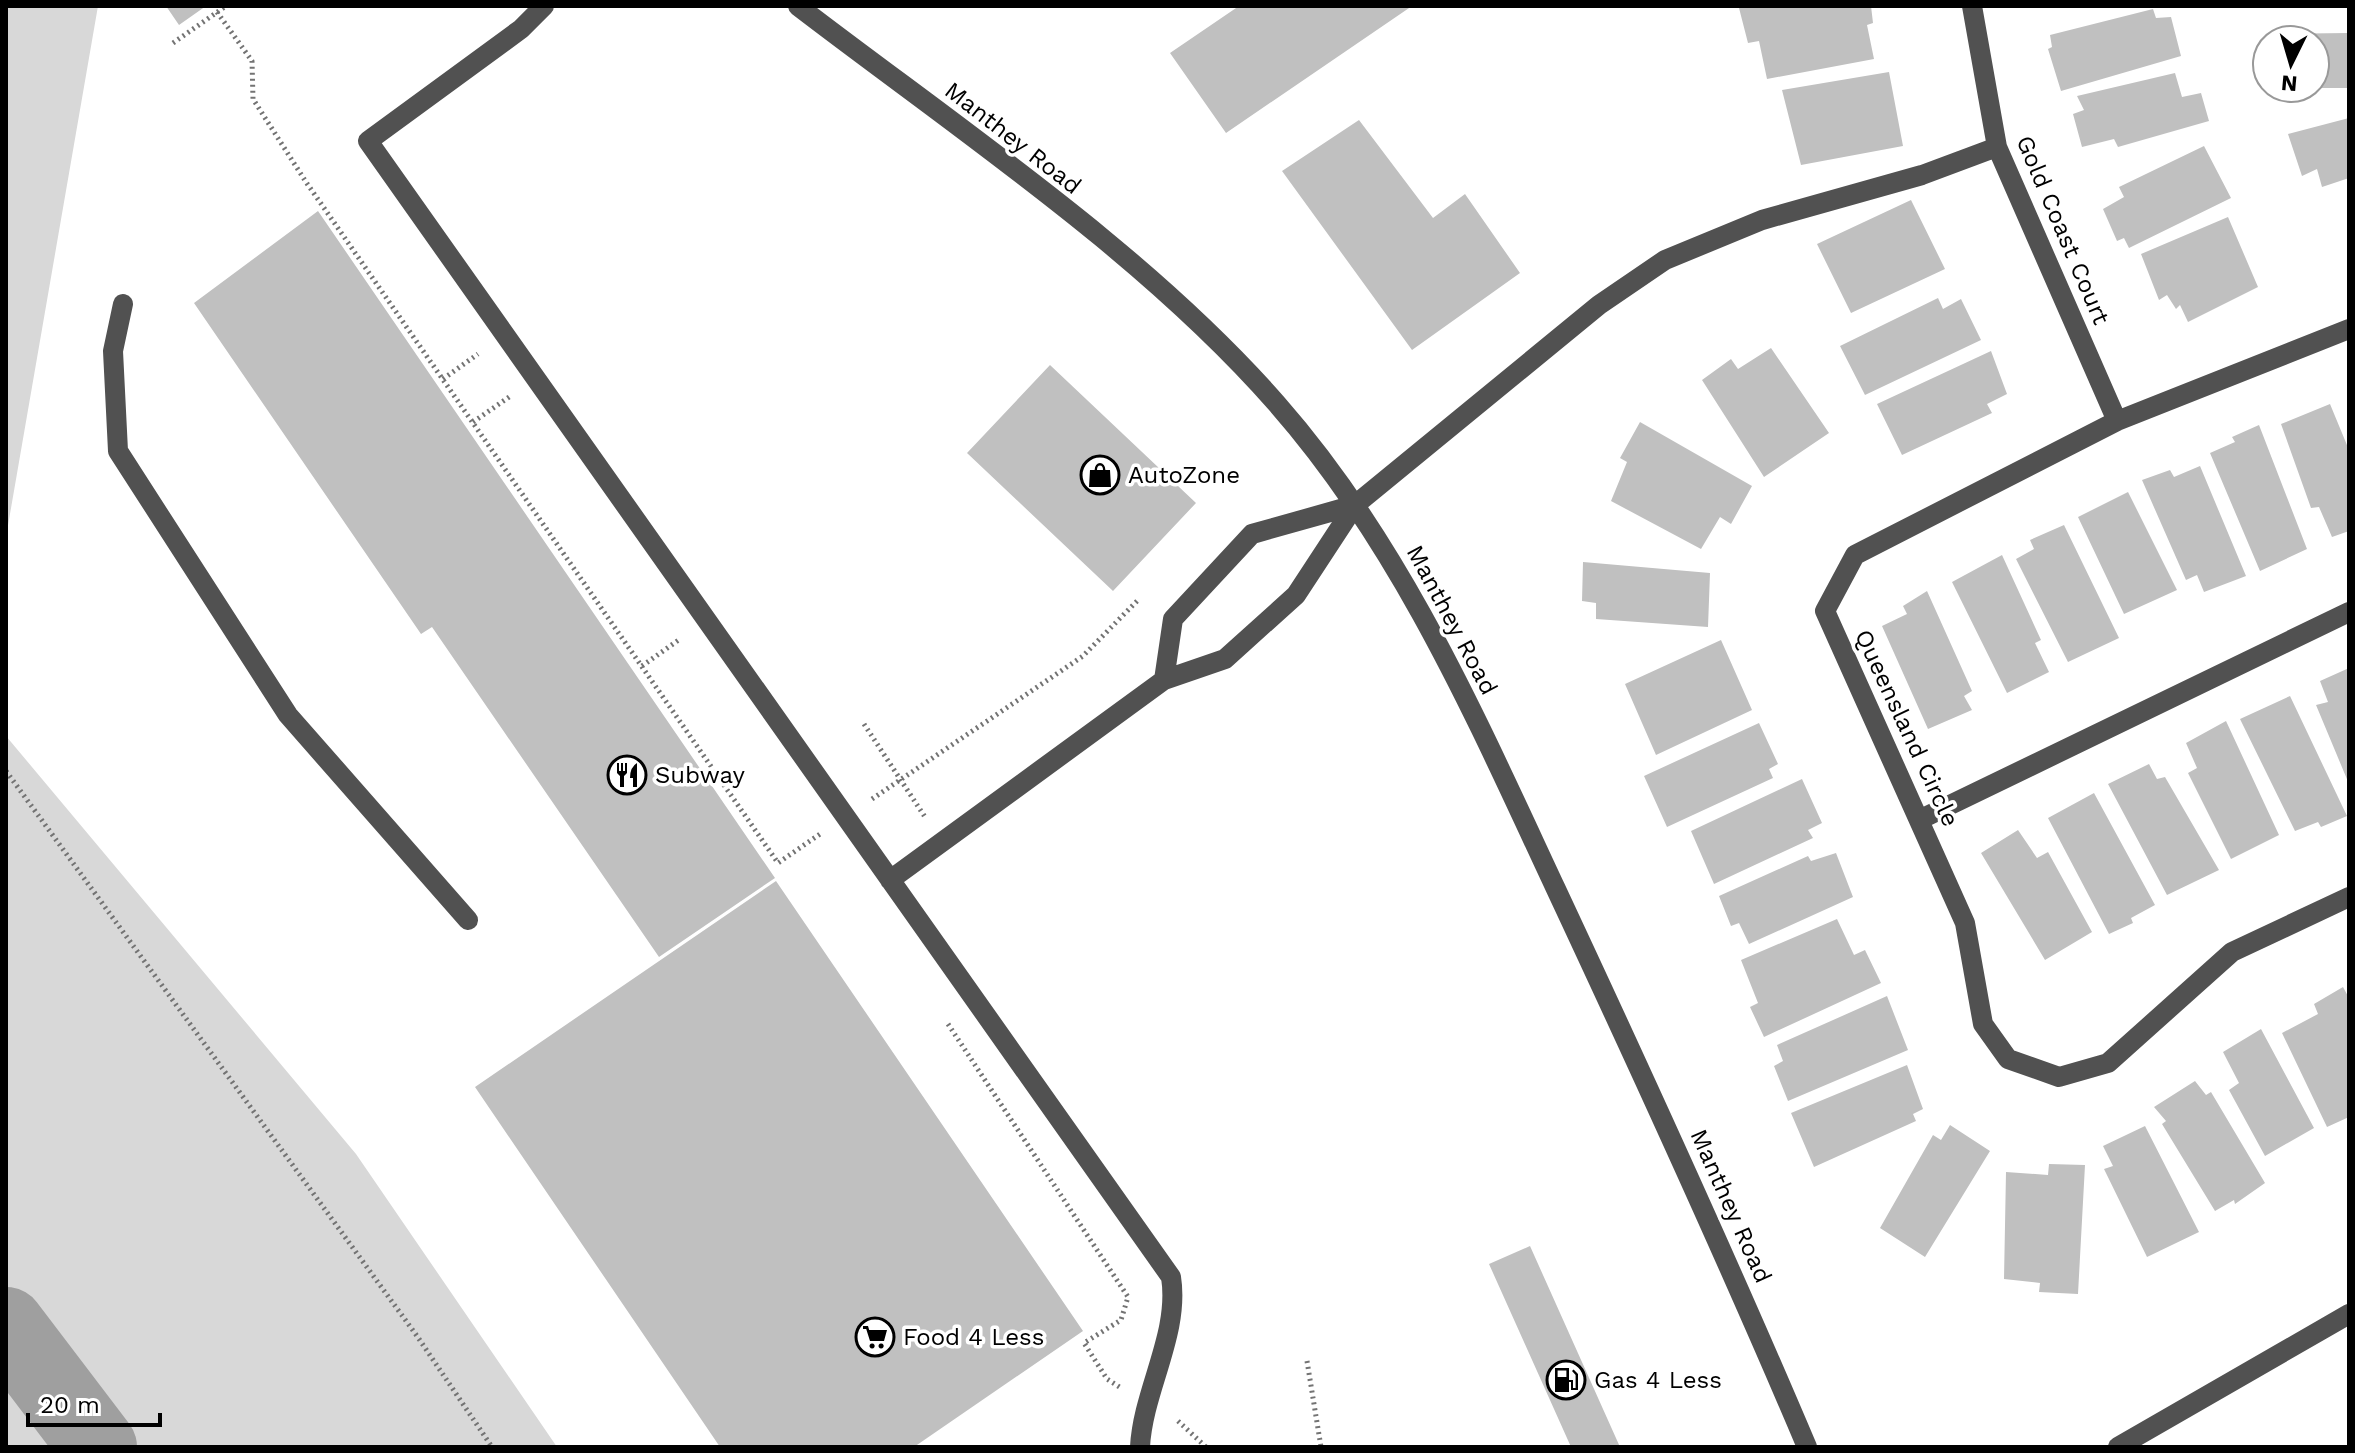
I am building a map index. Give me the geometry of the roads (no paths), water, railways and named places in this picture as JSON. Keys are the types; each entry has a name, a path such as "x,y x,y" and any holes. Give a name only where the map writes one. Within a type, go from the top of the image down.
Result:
{"street":[{"path":"544,6 521,29 368,141 1171,1277 1174,1296 1159,1366 1145,1403 1140,1447"},
{"name":"Manthey Road","path":"798,6 1111,246 1215,338 1277,403 1355,505 1383,545 1460,683 1712,1223 1807,1447"},
{"name":"Gold Coast Court","path":"1972,6 1997,147 2117,421"},
{"path":"890,880 1164,680 1225,659 1296,595 1355,505 1599,305 1665,260 1762,220 1922,175 1997,147"},
{"path":"123,304 113,351 118,451 288,715 468,920"},
{"name":"Queensland Circle","path":"2349,329 2117,421 1855,555 1825,611 1921,819 1965,923 1983,1024 2008,1059 2059,1077 2108,1063 2232,952 2349,897"},
{"path":"1164,680 1173,619 1252,534 1355,505"},
{"path":"1921,819 2349,612"},
{"path":"2118,1447 2349,1314"}],"waterway":[{"path":"6,1326 98,1447"}],"place":[{"name":"AutoZone","path":"1100,475"},
{"name":"Subway","path":"627,775"},
{"name":"Food 4 Less","path":"875,1337"},
{"name":"Gas 4 Less","path":"1566,1380"}]}
